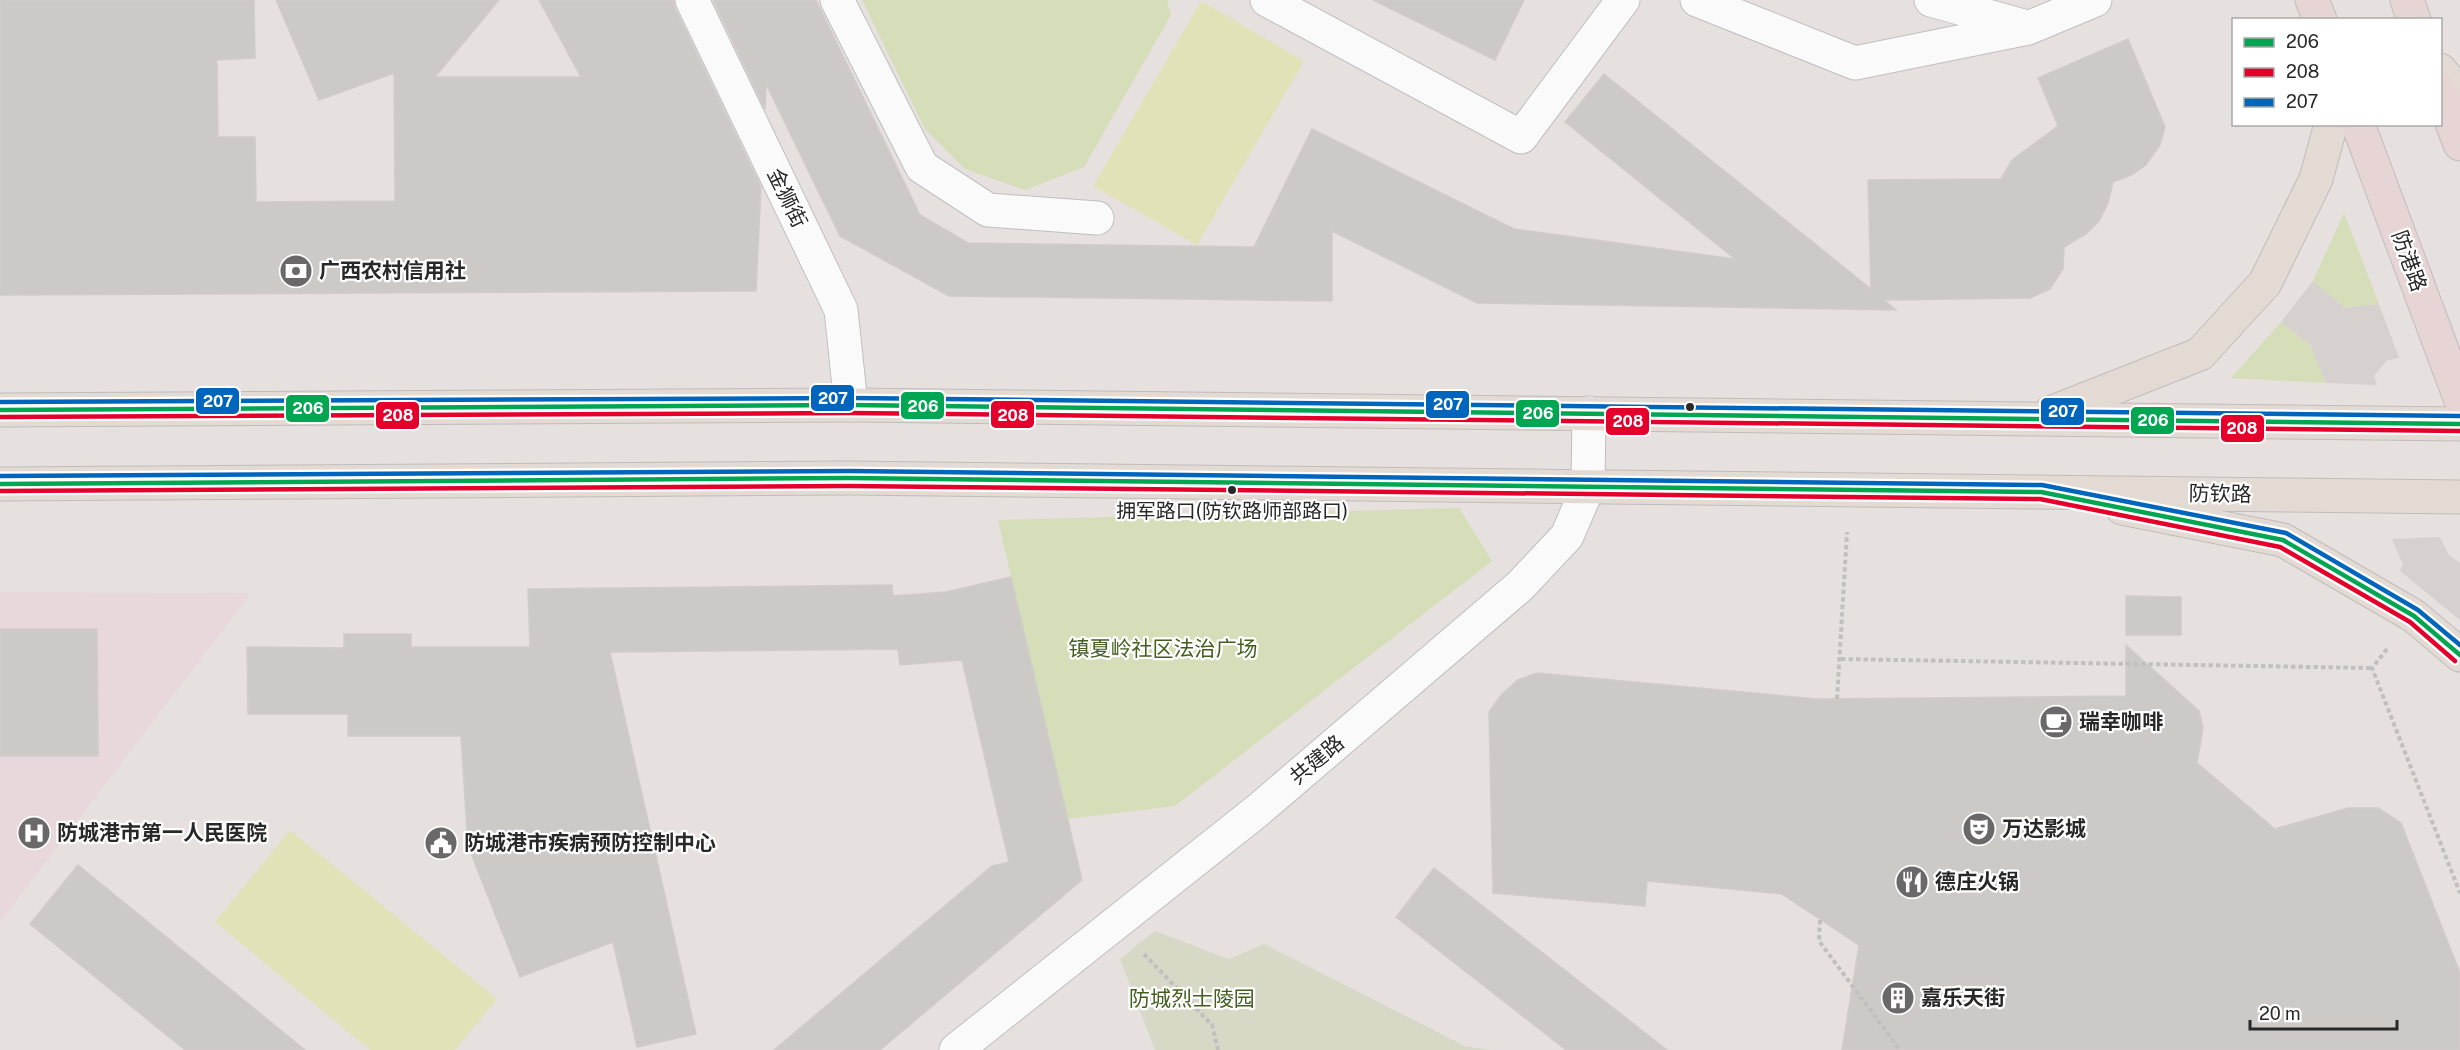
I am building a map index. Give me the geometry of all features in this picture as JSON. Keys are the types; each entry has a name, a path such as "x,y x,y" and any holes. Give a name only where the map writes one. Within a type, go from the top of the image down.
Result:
{"highway":[{"path":"2312,0 2318,18"},
{"path":"2407,0 2413,18"},
{"path":"2442,96 2460,144"},
{"name":"防港路","path":"2359,126 2460,398"}],"main road":[{"path":"2442,72 2460,94"},
{"path":"2033,419 2200,354 2265,283 2316,179 2330,126"},
{"path":"0,410 851,405 2460,424"},
{"name":"防钦路","path":"0,484 849,478 2460,497"},
{"path":"2041,492 2283,540 2414,616 2460,655"}],"street":[{"name":"金狮街","path":"692,0 842,310 851,405"},
{"path":"837,0 922,167 988,210 1097,218"},
{"path":"1267,0 1521,137 1623,0"},
{"path":"1697,0 1855,63 2028,28 2095,0"},
{"path":"1931,0 2028,28"},
{"name":"共建路","path":"956,1050 1257,811 1520,586 1567,537 1588,487 1589,413"}],"path":[{"path":"1837,699 1849,490"},
{"path":"2372,668 2414,616"},
{"path":"1840,659 2372,668"},
{"path":"2372,668 2460,893"},
{"path":"1820,920 1819,941 1900,1050"},
{"path":"1115,924 1212,1025 1218,1050"}],"shaded area":[{"path":"2313,281 2345,308 2379,304 2399,358 2387,360 2374,376 2377,385 2326,383 2310,345 2281,322"},
{"path":"2440,537 2449,555 2460,563 2460,620 2400,571 2403,565 2392,539"},
{"name":"防城港市第一人民医院","path":"0,592 251,593 0,922"}],"green space":[{"path":"862,0 1167,0 1171,15 1084,167 1025,190 965,169 925,129"},
{"path":"1201,1 1304,61 1197,245 1093,186"},
{"path":"2344,213 2379,304 2345,308 2313,281"},
{"path":"2281,322 2310,345 2326,383 2231,378"},
{"name":"镇夏岭社区法治广场","path":"1459,508 1492,561 1175,806 1067,819 998,520"},
{"path":"290,830 497,999 455,1050 370,1050 215,922"},
{"name":"防城烈士陵园","path":"1155,931 1229,959 1264,944 1465,1046 1491,1050 1155,1050 1120,959"}],"building":[{"path":"0,0 254,0 255,58 217,60 218,137 255,137 256,202 395,201 394,73 319,100 276,0 499,0 435,77 581,77 539,0 673,0 761,187 756,291 0,295"},
{"path":"713,0 816,0 920,215 968,243 1254,247 1312,129 1514,229 1735,259 1565,122 1604,74 1871,289 1868,180 2001,179 2012,160 2058,126 2038,78 2128,39 2165,127 2160,145 2146,165 2131,175 2113,182 2108,203 2099,221 2086,234 2064,247 2063,269 2050,289 2030,298 1884,300 1896,310 1477,303 1332,231 1332,301 949,296 840,236 766,84 765,109"},
{"path":"1373,0 1524,0 1495,60"},
{"path":"1011,577 1082,880 880,1050 774,1050 992,866 1009,862 962,660 900,665 898,649 610,652 696,1034 637,1047 613,942 520,977 468,846 461,736 348,736 348,714 248,714 247,647 344,648 344,634 411,634 411,647 530,647 528,589 892,585 893,596 946,592"},
{"path":"2126,596 2181,597 2181,635 2126,635"},
{"path":"0,629 97,629 98,756 0,756"},
{"path":"2126,645 2199,711 2203,728 2197,763 2275,829 2348,808 2378,808 2401,823 2460,973 2460,1050 1842,1050 1859,945 1782,894 1647,881 1645,906 1493,893 1489,712 1502,694 1518,680 1537,673 1817,699 2126,696"},
{"path":"78,865 305,1050 185,1050 30,924"},
{"path":"1434,868 1667,1050 1566,1050 1396,917"}],"transit line":[{"name":"207","path":"0,402 851,398 2460,416"},
{"name":"206","path":"0,410 851,405 2460,424"},
{"name":"208","path":"0,417 851,413 2460,431"},
{"name":"207","path":"0,476 849,471 2042,485 2286,533 2418,610 2460,645"},
{"name":"206","path":"0,484 849,478 2041,492 2283,540 2414,616 2460,655"},
{"name":"208","path":"0,491 849,486 2040,499 2280,547 2410,622 2455,661"}],"place":[{"name":"广西农村信用社","path":"296,271"},
{"name":"拥军路口(防钦路师部路口)","path":"1232,490"},
{"name":"瑞幸咖啡","path":"2056,722"},
{"name":"万达影城","path":"1979,829"},
{"name":"防城港市第一人民医院","path":"34,833"},
{"name":"防城港市疾病预防控制中心","path":"441,843"},
{"name":"德庄火锅","path":"1912,882"},
{"name":"嘉乐天街","path":"1898,998"}]}
